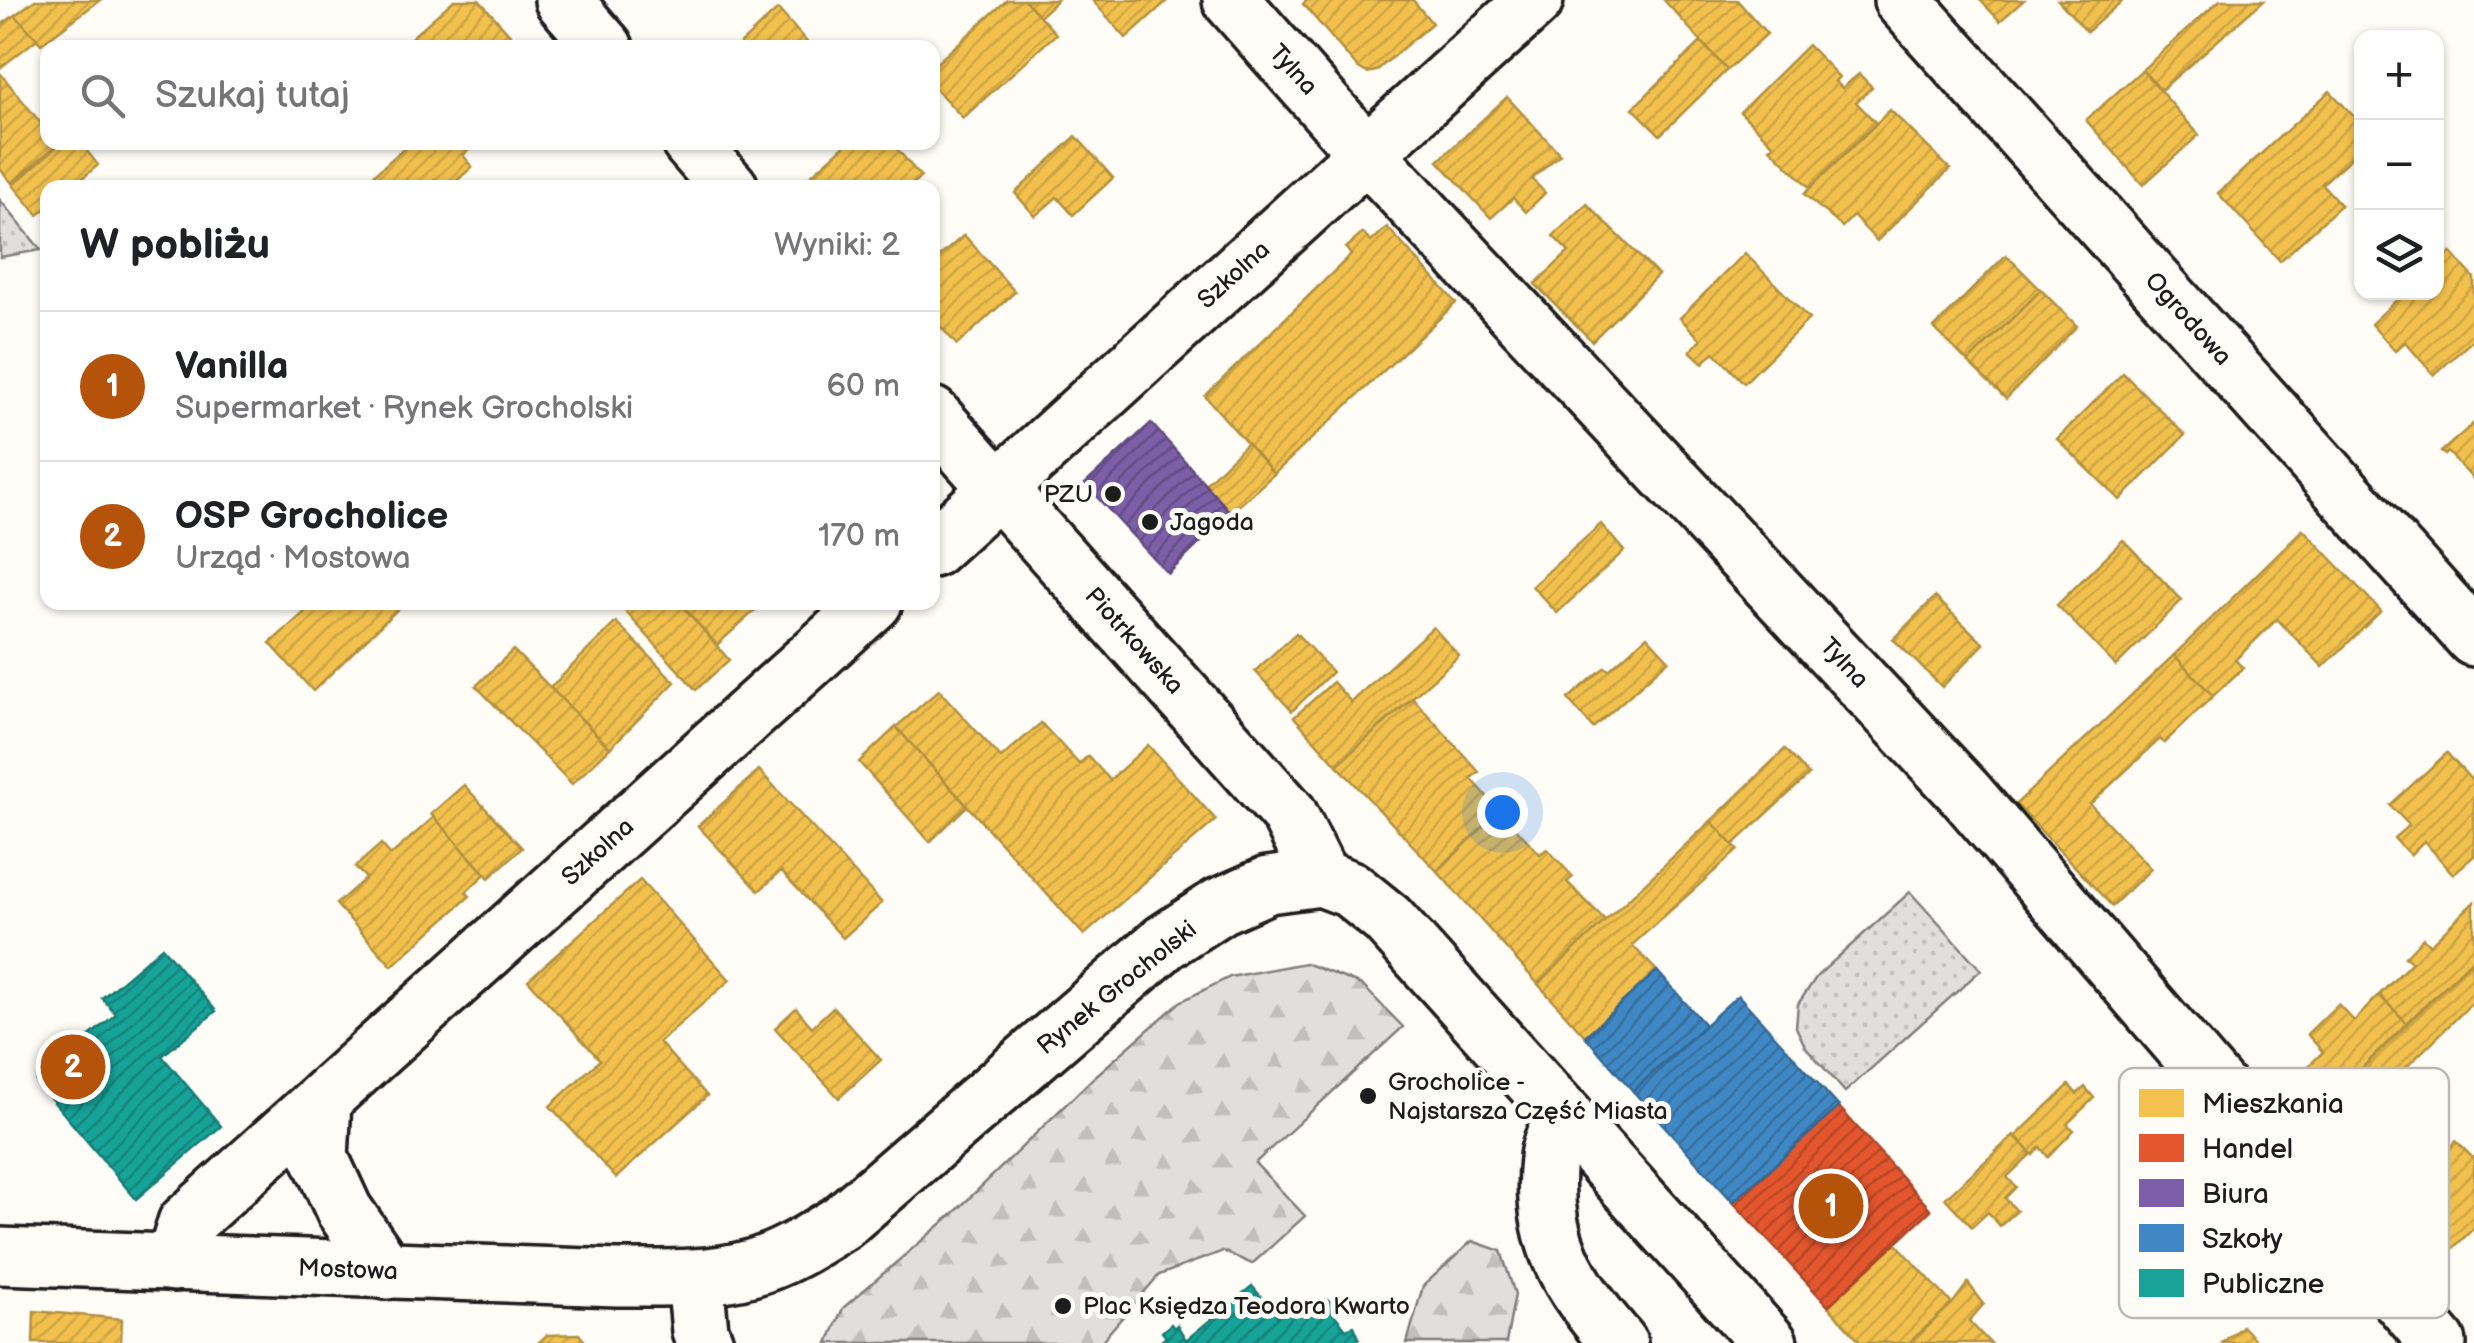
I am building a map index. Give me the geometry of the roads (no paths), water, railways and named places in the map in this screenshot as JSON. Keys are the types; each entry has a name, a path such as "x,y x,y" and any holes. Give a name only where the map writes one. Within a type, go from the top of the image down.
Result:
{"street":[{"path":"563,0 598,40"},
{"name":"Tylna","path":"1231,0 1367,154 1965,793 2202,1068"},
{"name":"Szkolna","path":"940,542 1536,0"},
{"name":"Ogrodowa","path":"1902,0 2474,638"},
{"path":"697,150 723,180"},
{"name":"Piotrkowska","path":"940,423 1289,814 1321,878"},
{"name":"Szkolna","path":"174,1264 186,1224 865,610"},
{"path":"1321,878 1350,889 1387,919 1769,1343"},
{"name":"Rynek Grocholski","path":"695,1278 751,1268 798,1249 842,1222 1166,942 1220,906 1268,885 1321,878"},
{"path":"323,1102 320,1158 344,1210 386,1272"},
{"path":"1564,1114 1548,1156 1554,1250 1580,1298 1618,1343"},
{"name":"Mostowa","path":"0,1256 386,1272 695,1278"},
{"path":"695,1278 704,1343"},
{"name":"Tylna","path":"2416,1318 2438,1343"}],"place":[{"name":"PZU","path":"1113,494"},
{"name":"Jagoda","path":"1150,522"},
{"name":"OSP Grocholice","path":"73,1067"},
{"name":"Grocholice - Najstarsza Część Miasta","path":"1368,1096"},
{"name":"Vanilla","path":"1831,1206"},
{"name":"Plac Księdza Teodora Kwarto","path":"1063,1306"}]}
